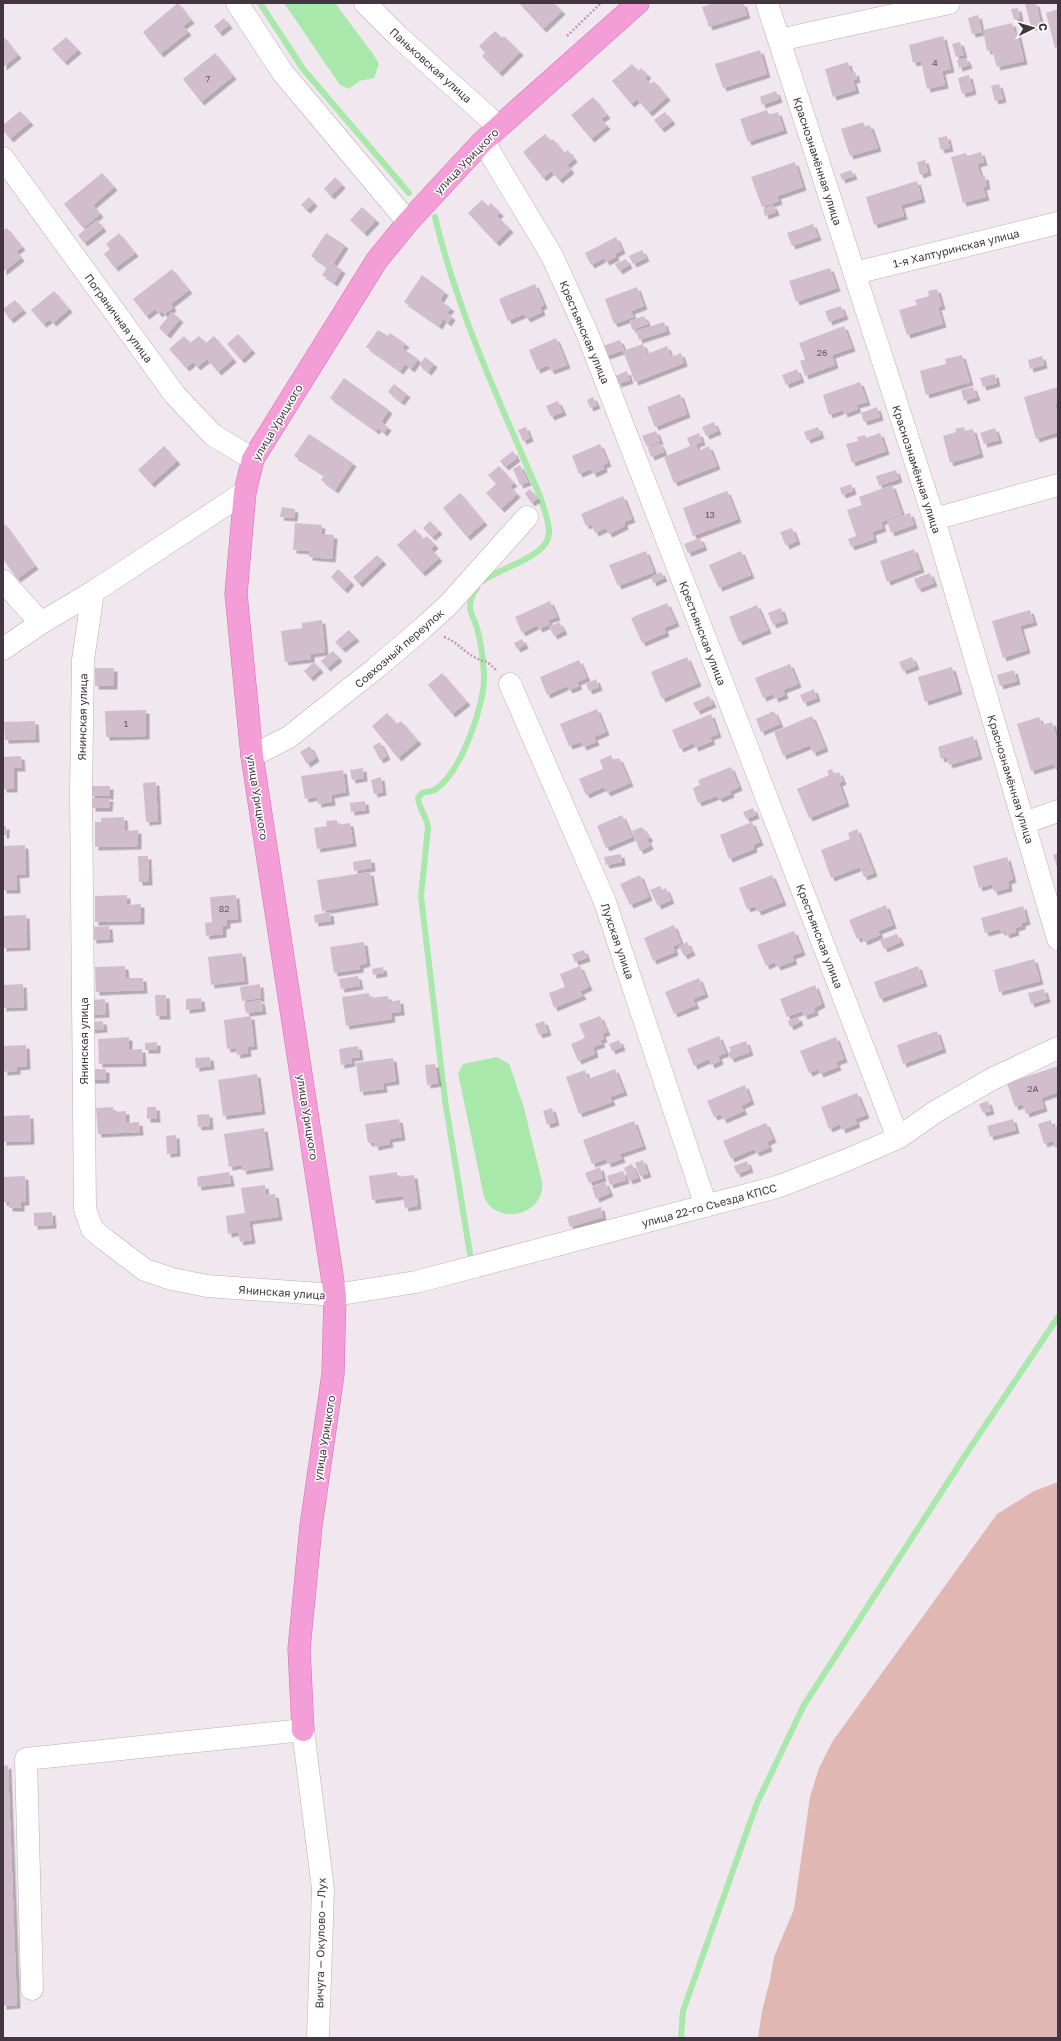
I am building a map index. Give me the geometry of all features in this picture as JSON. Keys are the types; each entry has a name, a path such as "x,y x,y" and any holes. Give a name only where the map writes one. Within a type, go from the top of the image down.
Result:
{"main road":[{"name":"улица Урицкого","path":"303,1730 298,1650 310,1526 333,1374 335,1295 252,756 236,594 245,492 253,459 377,260 408,222 491,134 638,3"}],"street":[{"path":"237,3 282,73 408,222"},
{"name":"Паньковская улица","path":"365,3 399,36 491,134"},
{"name":"Краснознамённая улица","path":"767,3 934,519 1058,939"},
{"path":"779,40 949,3"},
{"name":"Крестьянская улица","path":"491,134 552,256 588,335 898,1138"},
{"name":"Пограничная улица","path":"3,158 175,395 212,435 253,459"},
{"name":"1-я Халтуринская улица","path":"855,273 1058,223"},
{"path":"934,519 1058,485"},
{"path":"3,649 245,492"},
{"name":"Совхозный переулок","path":"252,756 290,737 423,628 449,604 527,517"},
{"path":"3,581 41,623"},
{"name":"Янинская улица","path":"93,592 83,660 81,792 85,1209 92,1229 145,1270 172,1279 207,1286 335,1295"},
{"name":"Лухская улица","path":"510,684 605,902 706,1206"},
{"path":"1024,823 1058,811"},
{"name":"улица 22-го Съезда КПСС","path":"335,1295 416,1282 777,1187 842,1162 898,1138 935,1112 992,1079 1058,1048"},
{"path":"32,1989 26,1759 303,1730"},
{"name":"Вичуга — Окулово — Лух","path":"303,1730 323,1889 318,2038"}],"path":[{"path":"423,628 452,640 475,658 488,661"}],"shaded area":[{"path":"284,3 335,3 379,64 374,78 359,81 349,89 340,85"},
{"path":"497,1057 509,1064 512,1072 524,1108 542,1182 541,1193 536,1202 529,1209 519,1213 509,1214 499,1212 491,1206 484,1197 458,1073 463,1064"},
{"path":"1058,1482 1058,2038 758,2038 762,2011 774,1957 794,1909 810,1797 819,1768 832,1742 997,1514 1034,1491"}],"building":[{"path":"178,3 191,20 183,26 188,32 160,54 143,32"},
{"path":"519,3 554,3 562,11 543,29"},
{"path":"715,3 743,3 747,15 709,27 702,7"},
{"path":"1036,3 1041,24 1031,27 1025,4"},
{"path":"1018,8 1020,18 1014,20 1011,9"},
{"path":"1058,9 1058,47 1055,48 1046,13"},
{"path":"978,15 982,32 972,34 968,18"},
{"path":"224,18 229,25 219,33 214,26"},
{"path":"1012,23 1014,31 1017,31 1024,61 997,67 992,50 987,51 983,30"},
{"path":"495,31 502,38 504,36 520,52 499,73 482,56 485,53 479,46"},
{"path":"3,36 18,55 3,67"},
{"path":"943,36 951,69 942,71 945,85 927,89 921,61 913,63 909,45"},
{"path":"66,37 78,50 64,62 52,49"},
{"path":"960,42 964,55 956,57 952,44"},
{"path":"760,50 767,74 723,88 715,64"},
{"path":"215,53 233,76 201,102 183,79"},
{"path":"966,58 969,65 959,68 957,60"},
{"path":"848,62 851,73 855,72 857,79 853,80 856,90 833,97 825,69"},
{"path":"632,64 638,71 641,68 648,75 645,78 650,84 654,81 667,97 649,113 637,99 631,104 612,81"},
{"path":"969,75 973,91 962,94 958,78"},
{"path":"999,84 1003,99 995,101 991,86"},
{"path":"776,91 779,99 762,105 760,97"},
{"path":"593,97 607,115 601,119 607,126 591,139 571,115"},
{"path":"767,110 769,115 778,112 784,130 748,142 740,119"},
{"path":"20,111 30,122 10,139 3,130 3,125"},
{"path":"665,112 672,121 661,129 654,120"},
{"path":"863,122 865,127 870,125 878,148 850,156 841,129"},
{"path":"545,134 550,141 553,139 564,153 568,150 574,159 567,165 571,170 559,180 551,171 543,178 523,152"},
{"path":"947,136 950,148 941,150 938,138"},
{"path":"981,152 984,162 977,164 981,177 985,176 987,186 983,187 986,197 963,203 951,157 966,153 967,156"},
{"path":"925,160 928,172 920,175 917,162"},
{"path":"795,162 803,187 777,196 779,201 762,207 751,177"},
{"path":"851,170 854,176 842,180 840,174"},
{"path":"102,173 114,187 93,205 100,214 83,228 64,204"},
{"path":"335,177 342,185 331,196 324,189"},
{"path":"917,181 922,199 901,205 904,216 874,225 866,197"},
{"path":"309,197 314,203 307,210 301,205"},
{"path":"482,200 488,206 491,203 500,213 497,216 510,229 496,243 468,213"},
{"path":"773,205 776,212 765,216 763,209"},
{"path":"362,207 376,220 364,233 350,220"},
{"path":"97,220 103,228 84,243 78,235"},
{"path":"813,224 818,237 792,246 787,233"},
{"path":"7,228 22,247 16,251 21,258 3,272 3,231"},
{"path":"119,233 135,253 115,268 104,254 110,249 106,244"},
{"path":"326,233 345,245 333,264 342,270 334,283 322,275 327,267 311,256"},
{"path":"616,237 622,250 615,254 616,257 606,262 604,258 591,265 585,253"},
{"path":"642,250 646,258 633,264 629,256"},
{"path":"626,259 629,265 619,271 615,264"},
{"path":"830,268 837,288 796,302 789,281"},
{"path":"172,269 189,290 171,304 173,308 164,314 162,311 159,314 155,309 146,316 133,299"},
{"path":"422,275 445,292 440,300 451,308 447,313 452,317 448,323 443,319 439,326 404,302"},
{"path":"535,284 544,305 540,307 542,312 527,319 524,314 508,321 499,299"},
{"path":"637,287 644,306 631,311 634,317 614,324 605,299"},
{"path":"937,289 942,306 938,307 943,324 907,335 899,310 917,305 915,300 929,296 928,291"},
{"path":"54,291 69,309 53,323 50,319 43,324 31,310"},
{"path":"15,300 23,310 10,320 3,309"},
{"path":"841,306 845,316 829,322 825,311"},
{"path":"172,312 180,319 167,335 159,328"},
{"path":"644,316 648,324 632,330 630,321"},
{"path":"664,322 667,331 639,340 636,331"},
{"path":"844,326 852,348 832,355 835,365 805,376 800,361 805,359 799,343"},
{"path":"378,330 388,336 390,333 406,344 402,348 418,359 411,369 405,364 400,371 366,347"},
{"path":"238,334 252,350 241,360 227,344"},
{"path":"184,336 190,343 199,336 206,343 214,336 233,359 218,372 207,359 197,367 193,362 186,368 169,349"},
{"path":"556,338 567,365 551,371 548,365 537,370 529,350"},
{"path":"620,340 624,350 606,356 603,346"},
{"path":"643,344 647,354 667,346 671,357 681,353 684,363 635,382 623,351"},
{"path":"962,355 970,382 926,395 920,371 946,364 945,359"},
{"path":"1042,356 1044,365 1030,369 1028,360"},
{"path":"425,357 434,364 428,372 419,365"},
{"path":"797,369 801,379 786,385 782,375"},
{"path":"627,371 630,380 618,384 615,376"},
{"path":"995,374 997,383 983,387 980,378"},
{"path":"344,378 389,410 381,422 388,427 384,433 378,428 376,431 330,398"},
{"path":"860,382 867,402 856,405 858,409 844,414 843,410 829,415 823,395"},
{"path":"394,384 407,394 401,402 388,392"},
{"path":"973,387 977,397 964,401 961,390"},
{"path":"1058,387 1058,404 1055,404 1058,415 1058,432 1036,439 1024,397"},
{"path":"680,394 687,414 655,427 647,407"},
{"path":"593,397 597,405 590,408 587,400"},
{"path":"558,401 563,412 551,417 546,406"},
{"path":"877,407 880,417 864,422 861,413"},
{"path":"714,422 718,431 706,436 702,427"},
{"path":"526,427 530,438 523,441 518,430"},
{"path":"818,427 821,435 807,440 804,432"},
{"path":"964,427 965,431 973,429 980,454 950,463 943,436 956,432 955,429"},
{"path":"995,428 999,440 984,444 980,433"},
{"path":"656,431 660,441 647,447 642,436"},
{"path":"699,433 702,442 696,444 698,451 709,446 717,466 674,483 664,457 690,446 687,438"},
{"path":"880,433 886,451 852,463 846,444 858,441 857,437 865,435 866,438"},
{"path":"309,434 353,463 335,490 321,480 324,475 294,456"},
{"path":"660,443 664,452 651,457 648,448"},
{"path":"600,444 608,463 603,465 604,469 593,474 591,469 579,474 572,456"},
{"path":"164,446 177,461 151,484 138,470"},
{"path":"513,451 517,458 505,467 500,461"},
{"path":"520,465 528,482 520,485 513,469"},
{"path":"499,466 514,483 510,486 517,494 501,509 486,493 496,484 488,475"},
{"path":"896,470 899,479 879,486 876,476"},
{"path":"851,484 853,491 842,495 840,488"},
{"path":"892,485 902,514 881,522 883,528 872,532 874,539 851,547 848,539 856,536 847,510 862,505 859,497"},
{"path":"530,489 537,499 531,503 525,493"},
{"path":"727,491 738,519 693,536 683,508"},
{"path":"460,493 484,522 467,537 443,508"},
{"path":"623,496 632,519 624,522 625,526 609,534 606,528 595,533 591,524 586,526 581,514"},
{"path":"282,507 295,509 294,518 280,517"},
{"path":"910,513 914,525 891,533 887,521"},
{"path":"430,521 439,531 432,537 423,528"},
{"path":"3,522 35,566 17,579 3,559"},
{"path":"295,523 322,525 321,534 334,535 332,559 309,557 309,551 293,550"},
{"path":"792,528 797,541 786,546 780,532"},
{"path":"415,529 423,539 427,536 435,545 431,549 439,558 422,573 397,545"},
{"path":"700,538 704,547 688,553 684,544"},
{"path":"914,549 921,569 887,582 880,561"},
{"path":"646,551 654,572 618,586 609,565"},
{"path":"741,551 751,575 719,588 709,565"},
{"path":"377,555 383,561 359,584 353,577"},
{"path":"338,569 351,582 344,590 331,577"},
{"path":"661,572 664,578 653,583 651,577"},
{"path":"930,573 934,583 918,589 914,579"},
{"path":"550,601 557,617 548,620 550,624 539,629 537,625 522,633 515,617"},
{"path":"667,603 676,623 664,628 666,633 642,643 631,618"},
{"path":"757,605 768,630 739,642 729,617"},
{"path":"781,608 785,620 773,625 768,613"},
{"path":"1030,610 1034,622 1020,626 1027,650 1003,658 992,621"},
{"path":"322,620 325,652 311,654 311,659 285,662 281,631 302,628 302,623"},
{"path":"559,622 564,631 554,636 549,627"},
{"path":"349,630 356,638 342,649 335,642"},
{"path":"522,639 525,645 517,649 514,643"},
{"path":"333,651 339,658 327,668 321,661"},
{"path":"687,657 698,683 662,699 651,672"},
{"path":"912,657 916,666 903,671 899,662"},
{"path":"579,660 587,678 577,682 579,686 569,690 567,686 547,695 540,677"},
{"path":"314,662 320,669 310,678 304,671"},
{"path":"790,664 798,684 783,690 785,695 775,699 773,694 763,698 755,678"},
{"path":"952,667 959,691 925,702 918,677"},
{"path":"95,668 114,668 114,686 95,686"},
{"path":"1014,670 1017,681 1000,686 997,675"},
{"path":"442,673 467,702 452,714 428,685"},
{"path":"596,679 599,687 589,691 586,684"},
{"path":"814,689 817,698 804,703 800,695"},
{"path":"709,696 713,704 697,711 693,703"},
{"path":"597,709 606,732 594,737 596,742 583,747 581,742 569,746 560,724"},
{"path":"146,710 146,736 106,737 105,711"},
{"path":"774,711 780,724 761,732 756,719"},
{"path":"387,713 397,724 401,721 418,741 398,758 372,726"},
{"path":"711,714 718,734 710,737 712,741 695,748 693,743 680,749 672,730"},
{"path":"812,716 825,748 813,753 810,745 783,756 774,732"},
{"path":"1039,717 1042,725 1052,722 1058,742 1058,770 1056,770 1054,764 1031,771 1017,724"},
{"path":"35,721 36,739 5,740 4,722"},
{"path":"973,736 979,756 949,765 947,757 941,759 938,747"},
{"path":"380,742 387,756 380,760 373,746"},
{"path":"310,746 316,758 307,764 300,752"},
{"path":"611,755 613,760 619,758 630,783 607,793 604,787 586,795 579,779 603,769 600,760"},
{"path":"21,756 22,768 14,768 14,789 3,789 3,757"},
{"path":"731,767 739,787 730,791 731,794 719,799 717,796 698,803 693,788 700,785 698,780"},
{"path":"363,768 364,778 352,780 350,770"},
{"path":"832,769 834,774 839,772 843,781 839,783 846,803 809,818 797,789 829,775 827,771"},
{"path":"343,770 346,792 331,795 332,802 318,804 317,797 305,799 301,776"},
{"path":"381,777 383,792 374,794 371,780"},
{"path":"156,782 158,821 146,822 143,783"},
{"path":"91,786 110,786 110,796 91,796"},
{"path":"92,798 110,798 109,808 92,808"},
{"path":"365,801 366,810 351,812 350,803"},
{"path":"753,808 756,815 746,819 743,812"},
{"path":"622,815 632,837 606,848 597,826"},
{"path":"124,817 125,831 138,830 138,846 95,847 95,822 101,822 101,818"},
{"path":"337,820 337,825 350,823 353,843 317,849 314,828 327,826 326,821"},
{"path":"752,822 760,842 753,845 754,849 729,859 720,835"},
{"path":"3,826 6,826 6,835 3,835"},
{"path":"642,827 650,838 647,839 650,846 640,851 632,831"},
{"path":"857,829 874,873 864,877 860,867 831,878 821,850 850,839 848,833"},
{"path":"25,845 26,874 16,875 17,890 3,890 3,846"},
{"path":"1058,853 1058,870 1053,855"},
{"path":"621,854 622,862 606,865 604,857"},
{"path":"138,856 148,856 149,882 139,882"},
{"path":"1007,857 1013,879 1008,881 1009,888 994,892 992,884 979,888 973,866"},
{"path":"371,859 372,868 354,871 353,862"},
{"path":"370,872 375,902 322,911 317,880"},
{"path":"640,875 649,897 630,905 620,884"},
{"path":"772,875 783,902 758,912 755,906 747,909 739,888"},
{"path":"660,886 662,890 666,888 671,900 658,906 650,890"},
{"path":"127,895 127,905 141,904 141,921 95,922 95,896"},
{"path":"236,895 238,919 227,920 227,925 223,926 223,934 206,936 205,923 212,922 210,897"},
{"path":"886,905 893,925 878,931 880,935 864,942 862,937 857,939 849,920"},
{"path":"1023,906 1027,921 1022,923 1022,926 1015,928 1016,932 1006,935 1005,931 1001,932 1000,929 985,933 981,918"},
{"path":"330,912 331,921 315,923 314,915"},
{"path":"26,915 27,947 3,948 3,916"},
{"path":"674,925 681,943 673,946 675,952 653,961 644,938"},
{"path":"109,926 110,939 93,940 92,927"},
{"path":"794,931 802,952 792,956 794,961 777,967 775,962 766,966 757,945"},
{"path":"897,934 901,942 884,949 880,940"},
{"path":"364,942 367,963 360,965 360,969 334,973 330,947"},
{"path":"687,942 692,952 684,956 679,946"},
{"path":"584,950 587,958 575,962 572,954"},
{"path":"242,953 245,981 211,985 208,957"},
{"path":"1034,959 1040,981 999,992 994,970"},
{"path":"125,966 126,978 143,978 144,990 96,992 95,967"},
{"path":"580,966 589,987 580,991 583,996 554,1008 549,993 565,987 560,974"},
{"path":"918,966 924,983 880,999 874,982"},
{"path":"383,967 384,973 373,975 372,969"},
{"path":"358,976 360,986 341,989 339,979"},
{"path":"699,978 705,994 693,999 696,1005 674,1014 665,992"},
{"path":"23,984 24,1007 3,1008 3,985"},
{"path":"260,984 261,998 242,1001 240,987"},
{"path":"815,985 822,1004 814,1008 815,1012 804,1016 802,1011 787,1017 780,999"},
{"path":"1044,989 1047,999 1031,1004 1028,993"},
{"path":"369,993 370,998 388,996 389,1002 400,1000 401,1012 391,1013 392,1019 346,1026 342,997"},
{"path":"155,995 166,995 167,1016 156,1016"},
{"path":"201,998 202,1008 186,1010 186,999"},
{"path":"105,999 106,1014 87,1015 87,1000"},
{"path":"261,1000 263,1011 246,1013 244,1003"},
{"path":"251,1016 254,1046 247,1047 248,1053 237,1055 236,1048 227,1049 224,1020"},
{"path":"600,1016 607,1032 602,1034 604,1039 600,1040 602,1044 593,1047 595,1054 578,1061 571,1044 585,1038 579,1024"},
{"path":"798,1017 800,1022 790,1027 788,1021"},
{"path":"103,1021 104,1029 89,1030 89,1022"},
{"path":"544,1021 548,1032 539,1035 535,1024"},
{"path":"937,1031 943,1049 903,1064 897,1045"},
{"path":"719,1036 726,1053 718,1056 720,1061 711,1065 709,1059 694,1066 687,1049"},
{"path":"129,1037 129,1050 142,1049 143,1063 99,1064 98,1039"},
{"path":"836,1037 844,1059 836,1062 838,1067 820,1074 818,1069 809,1073 800,1051"},
{"path":"619,1040 622,1047 612,1051 609,1044"},
{"path":"746,1041 750,1052 731,1059 728,1053 731,1051 729,1047"},
{"path":"157,1042 157,1050 145,1050 145,1043"},
{"path":"26,1045 27,1066 17,1067 17,1071 4,1072 3,1046"},
{"path":"358,1046 360,1057 351,1058 352,1063 341,1065 339,1049"},
{"path":"210,1057 211,1066 196,1068 195,1058"},
{"path":"393,1058 396,1081 383,1083 384,1089 360,1092 356,1063"},
{"path":"435,1064 438,1083 427,1085 425,1065"},
{"path":"1058,1066 1058,1092 1041,1098 1044,1108 1026,1114 1023,1104 1015,1107 1007,1083"},
{"path":"89,1069 106,1069 106,1080 90,1080"},
{"path":"615,1069 624,1092 610,1097 612,1102 579,1114 566,1077 585,1070 588,1079"},
{"path":"257,1074 262,1111 223,1116 218,1080"},
{"path":"745,1085 751,1101 741,1106 744,1111 723,1120 721,1114 714,1117 707,1101"},
{"path":"857,1093 866,1115 855,1119 857,1124 842,1130 840,1124 829,1129 821,1107"},
{"path":"988,1101 991,1111 983,1113 979,1104"},
{"path":"113,1107 114,1112 126,1111 126,1123 139,1122 140,1132 98,1134 96,1108"},
{"path":"147,1107 156,1107 157,1119 147,1119"},
{"path":"552,1108 556,1122 547,1125 543,1111"},
{"path":"209,1114 210,1126 198,1127 197,1115"},
{"path":"30,1115 31,1141 3,1142 3,1116"},
{"path":"399,1119 402,1137 389,1139 390,1144 375,1147 374,1142 368,1143 365,1124"},
{"path":"1013,1119 1016,1130 990,1137 987,1126"},
{"path":"1051,1120 1053,1128 1058,1126 1058,1147 1055,1148 1053,1141 1044,1144 1038,1124"},
{"path":"634,1121 643,1146 620,1154 622,1159 608,1164 606,1159 592,1164 583,1140"},
{"path":"766,1123 773,1139 767,1142 769,1148 756,1153 754,1149 731,1159 723,1141"},
{"path":"264,1128 270,1167 243,1171 242,1165 229,1167 224,1134"},
{"path":"176,1135 177,1153 167,1154 166,1136"},
{"path":"643,1160 648,1174 640,1176 635,1163"},
{"path":"747,1161 750,1169 737,1174 734,1166"},
{"path":"632,1164 638,1178 629,1181 624,1168"},
{"path":"600,1167 603,1178 589,1183 585,1173"},
{"path":"623,1171 626,1180 610,1185 607,1176"},
{"path":"229,1172 231,1183 198,1187 197,1177"},
{"path":"397,1172 397,1177 414,1175 418,1206 405,1208 403,1196 372,1200 369,1176"},
{"path":"25,1176 26,1202 21,1202 21,1208 9,1208 9,1202 3,1202 3,1177"},
{"path":"605,1182 610,1193 596,1199 592,1187"},
{"path":"265,1185 266,1195 275,1194 279,1217 249,1221 252,1240 240,1242 238,1232 228,1234 226,1216 245,1213 241,1188"},
{"path":"601,1207 603,1217 570,1227 567,1217"},
{"path":"52,1212 53,1225 34,1226 34,1213"},
{"path":"8,1765 17,2005 3,2006 3,1766"}],"waterway":[{"path":"260,3 303,69 409,193"},
{"path":"435,217 468,324 540,496 549,527 547,541 533,555 490,576 483,581"},
{"path":"470,1254 445,1100 421,896 428,828 418,798 422,793 436,789 454,768 463,753 470,736 481,701 484,686 484,673 480,639 470,608 472,597 477,588"},
{"path":"681,2038 683,2011 757,1803 804,1705 966,1454 1058,1317"}]}
